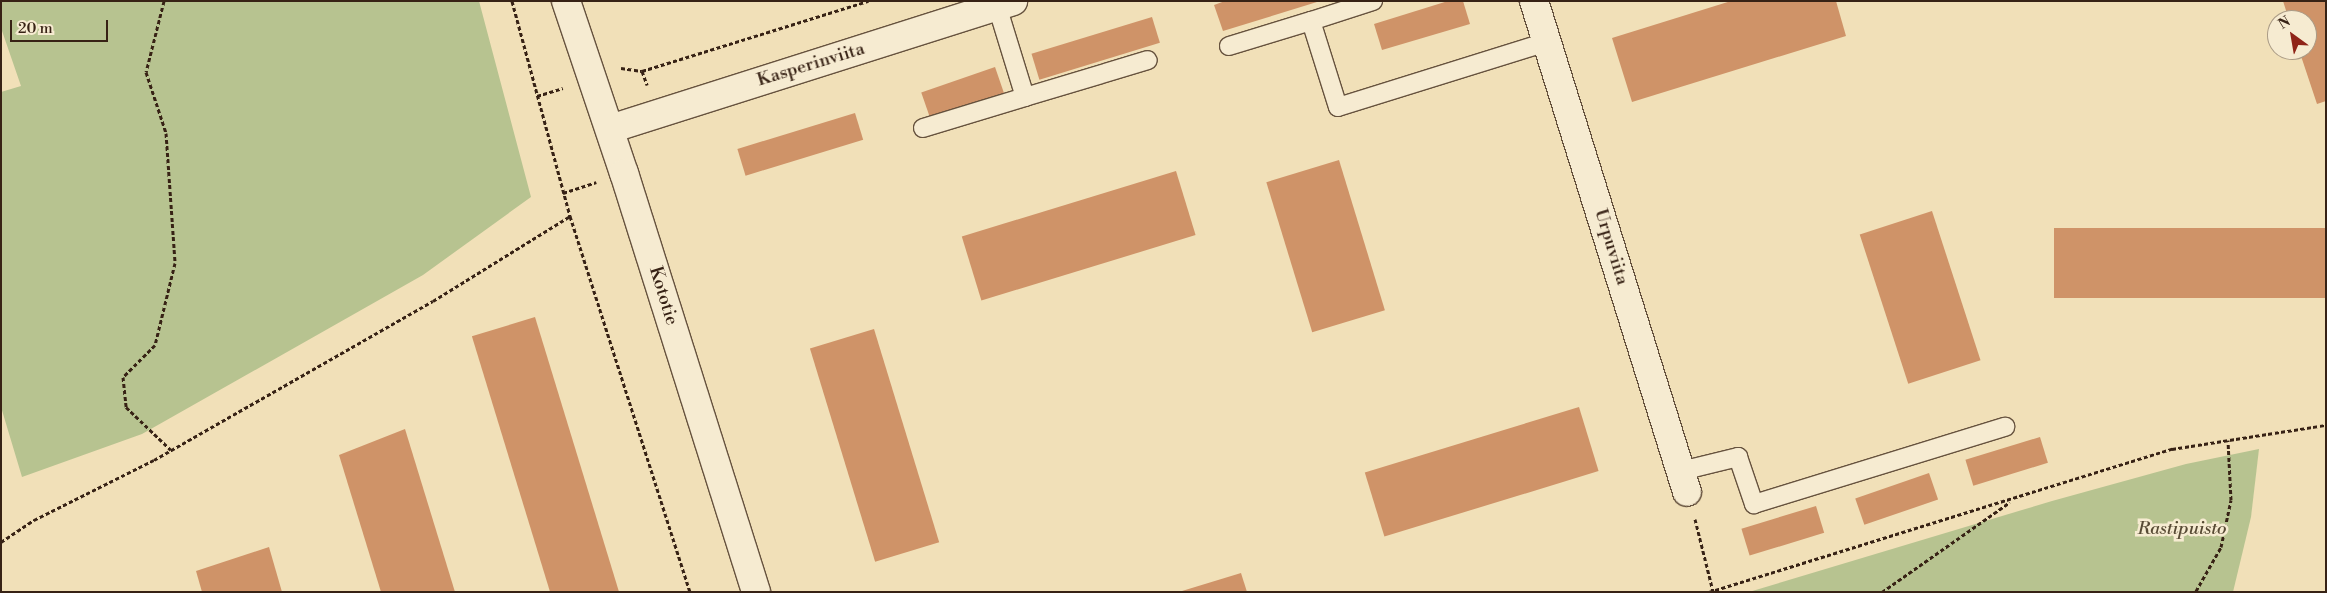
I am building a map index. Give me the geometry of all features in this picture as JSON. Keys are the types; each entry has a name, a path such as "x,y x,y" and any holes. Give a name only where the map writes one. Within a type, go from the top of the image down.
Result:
{"street":[{"name":"Kototie","path":"566,1 610,129 756,592"},
{"name":"Urpuviita","path":"1534,1 1684,482"},
{"name":"Kasperinviita","path":"610,129 1005,4"}],"lane":[{"path":"1229,46 1373,1"},
{"path":"1005,4 1025,97"},
{"path":"1311,21 1338,107 1547,42"},
{"path":"923,128 1148,60"},
{"path":"1684,482 1738,457 1754,504 2005,427"}],"path":[{"path":"164,1 146,72 166,134 174,263 155,344 123,377 126,407 170,450"},
{"path":"512,1 570,216 690,592"},
{"path":"537,96 623,68 642,72 868,1"},
{"path":"1,542 34,520 170,450 433,301 570,216"},
{"path":"1684,482 1712,591 2013,500 2172,449 2326,424"},
{"path":"2196,591 2221,547 2231,500 2228,440"},
{"path":"1882,592 2013,500"}],"green space":[{"path":"1,1 479,1 531,197 423,275 142,434 22,477 1,407 1,92 21,86 1,28"},
{"name":"Rastipuisto","path":"2259,449 2251,517 2233,592 1749,592 2052,501 2186,464"}],"building":[{"path":"1225,1 1317,2 1223,31 1214,5"},
{"path":"1448,1 1463,1 1470,24 1382,50 1374,24"},
{"path":"1731,1 1836,1 1846,36 1632,102 1612,38"},
{"path":"2283,1 2326,1 2326,101 2317,104 2302,60 2317,60 2317,10 2286,10"},
{"path":"1152,17 1160,43 1039,80 1032,54"},
{"path":"995,67 1004,93 930,119 921,92"},
{"path":"855,113 863,140 746,176 737,149"},
{"path":"1339,160 1385,310 1312,332 1266,182"},
{"path":"1176,171 1196,235 981,301 962,236"},
{"path":"1932,211 1981,360 1908,384 1860,234"},
{"path":"2054,228 2326,228 2326,298 2054,298"},
{"path":"535,317 619,592 550,592 472,336"},
{"path":"874,329 939,542 875,562 810,349"},
{"path":"1579,407 1599,471 1384,537 1365,472"},
{"path":"405,429 455,592 381,592 339,455"},
{"path":"2040,437 2048,463 1973,486 1965,460"},
{"path":"1929,473 1938,499 1864,525 1855,498"},
{"path":"1816,506 1824,533 1750,556 1741,529"},
{"path":"269,547 282,592 202,592 196,571"},
{"path":"1241,573 1247,592 1182,592 1182,591"}]}
